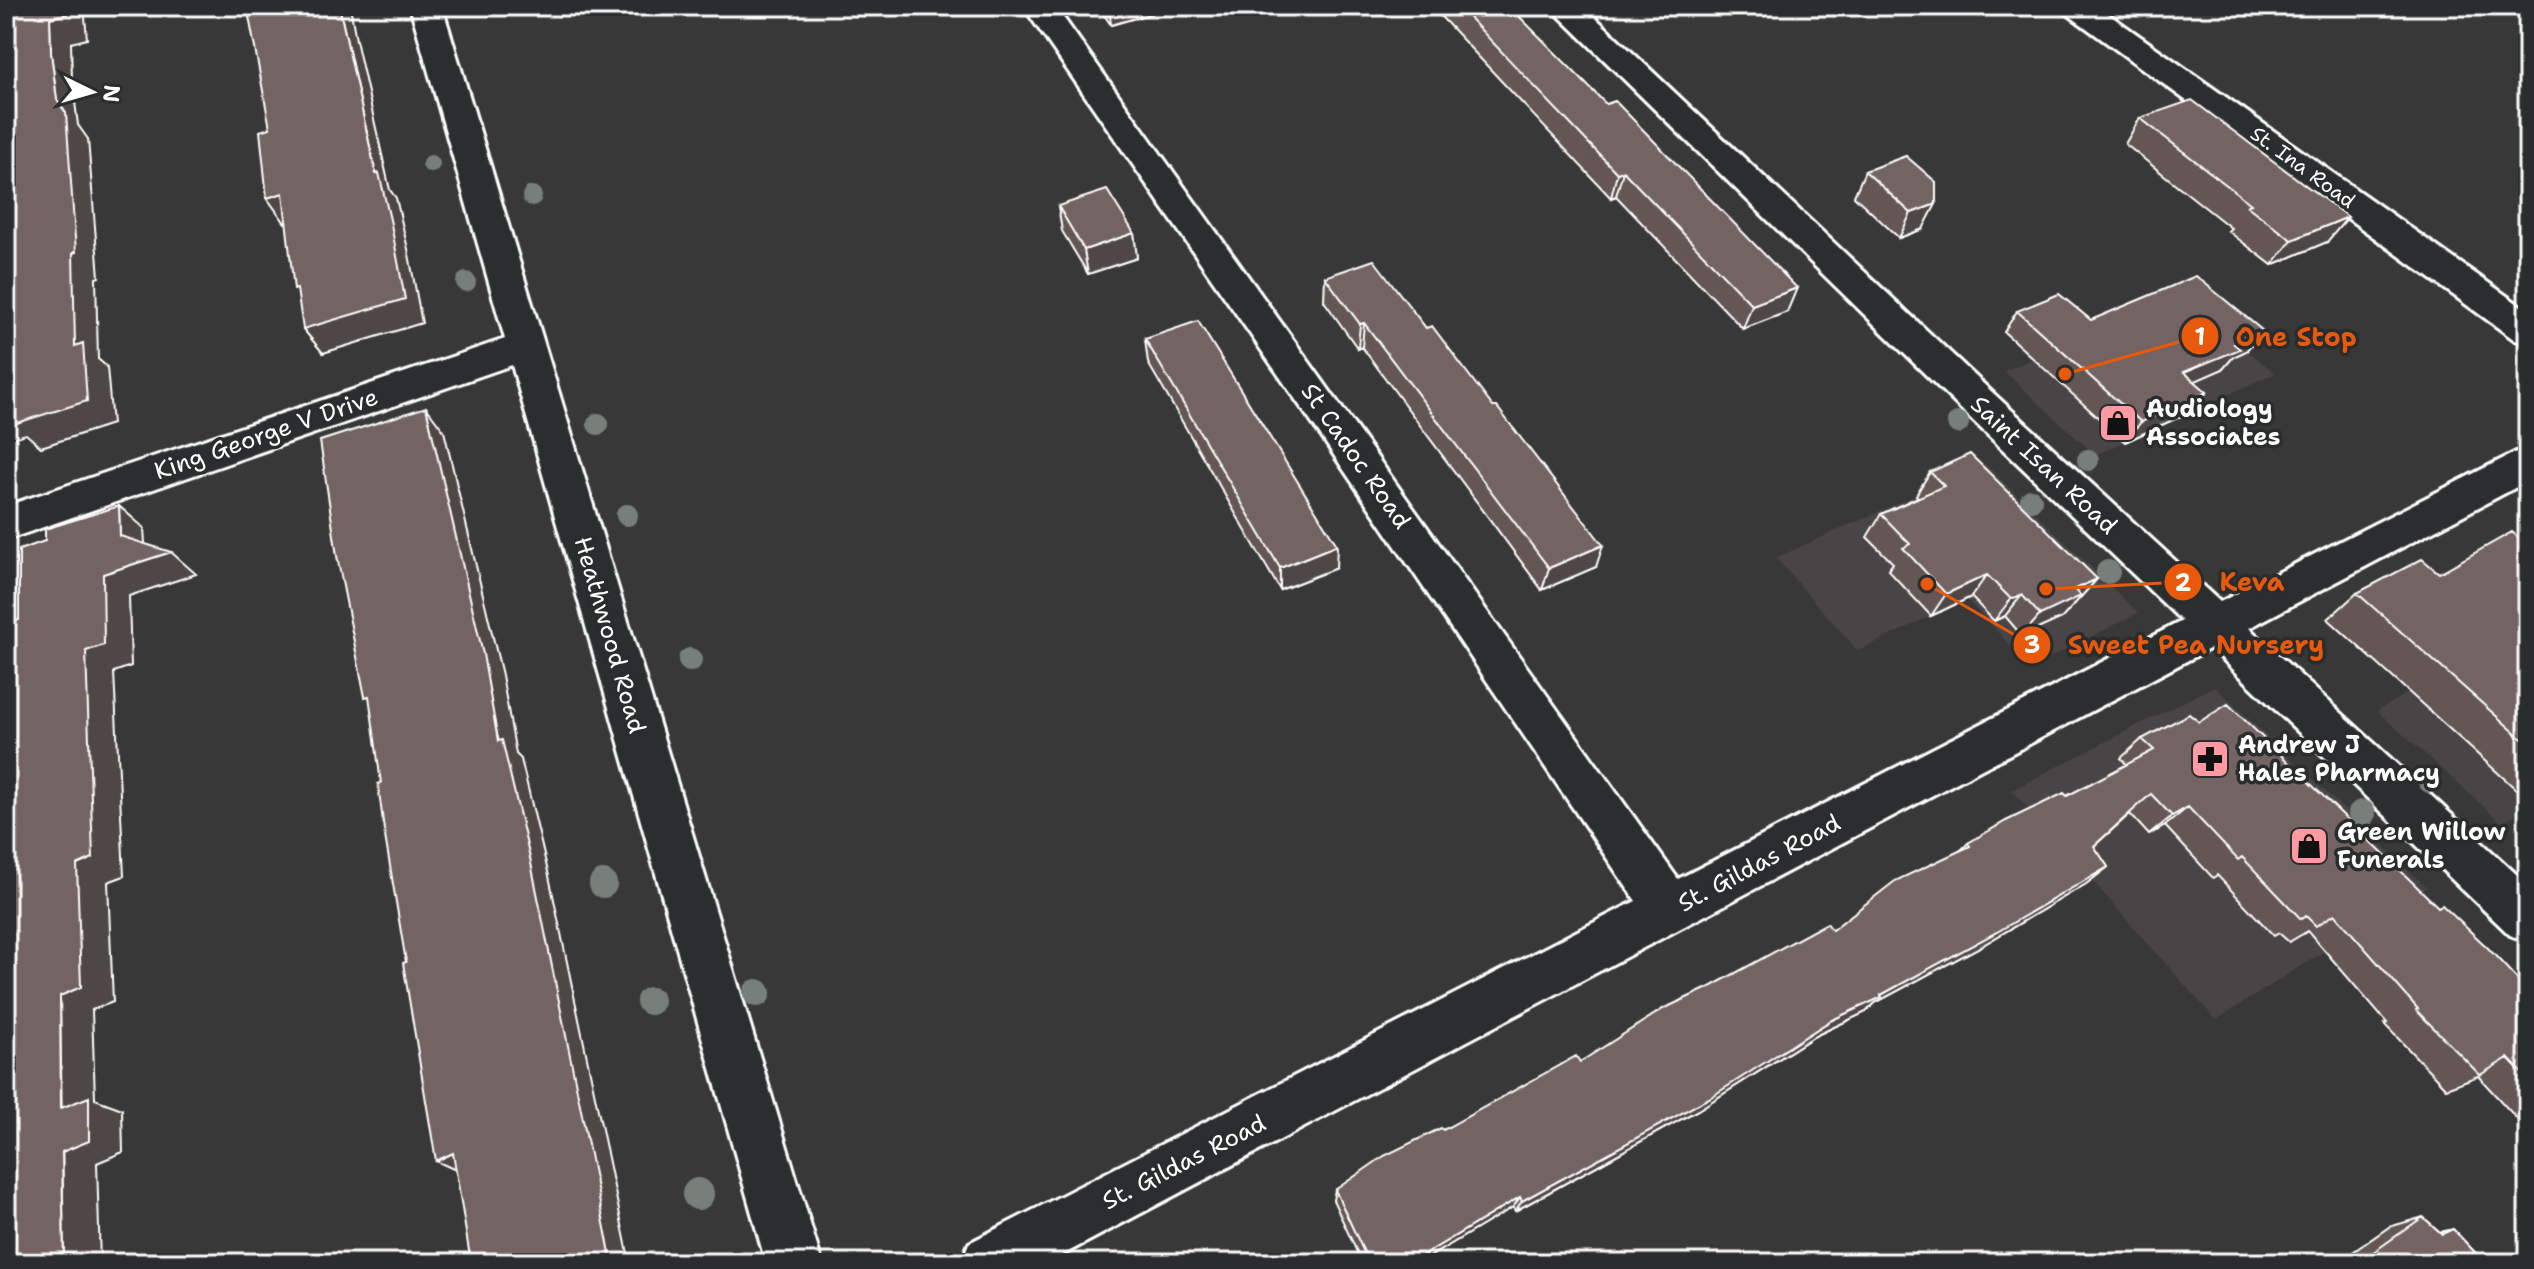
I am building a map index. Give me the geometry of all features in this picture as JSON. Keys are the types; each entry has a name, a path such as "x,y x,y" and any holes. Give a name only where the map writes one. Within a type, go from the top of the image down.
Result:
{"street":[{"name":"Heathwood Road","path":"426,6 794,1263"},
{"name":"St Cadoc Road","path":"1039,6 1346,440 1670,909"},
{"name":"Saint Isan Road","path":"1565,6 1878,307 2528,918"},
{"name":"St. Ina Road","path":"2077,6 2528,330"},
{"name":"King George V Drive","path":"6,523 526,346"},
{"name":"St. Gildas Road","path":"989,1263 2528,462"}],"shaded area":[{"path":"2180,296 2275,373 2095,455 2004,371"},
{"path":"1985,464 2138,613 2031,667 1966,599 1858,651 1776,558"},
{"path":"2528,621 2528,807 2502,823 2377,711"},
{"path":"2214,686 2426,887 2216,1020 2012,790"}],"building":[{"path":"6,6 67,6 67,14 50,18 51,53 57,100 66,113 76,252 73,253 75,346 83,343 87,401 14,424 13,406 6,409"},
{"path":"247,6 339,6 376,174 379,173 391,224 405,299 303,329 297,289 294,290 283,193 267,198 260,131 270,128"},
{"path":"1458,6 1509,6 1606,104 1615,101 1797,288 1752,305 1623,171 1617,173"},
{"path":"2192,100 2348,217 2292,240 2247,206 2251,204 2140,118"},
{"path":"1906,156 1936,182 1936,204 1911,213 1865,171"},
{"path":"1107,190 1134,233 1084,250 1058,206"},
{"path":"1374,260 1426,328 1432,326 1603,545 1549,568 1364,323 1360,324 1325,277"},
{"path":"2196,276 2263,331 2234,344 2240,349 2184,372 2207,392 2141,422 2017,311 2059,294 2091,320"},
{"path":"1198,321 1337,545 1280,568 1145,339"},
{"path":"426,407 483,654 498,741 502,740 530,858 612,1263 471,1263 453,1153 436,1161 403,963 406,962 384,830 369,696 365,697 337,556 320,441"},
{"path":"1970,454 2097,579 2075,589 2081,596 2040,615 2022,595 2011,599 1987,575 1946,594 1903,548 1910,544 1881,514 1944,486 1930,472"},
{"path":"119,506 120,536 171,552 103,574 104,645 86,651 93,858 77,865 81,987 60,996 61,1108 89,1097 89,1141 62,1152 64,1263 6,1263 6,624 19,620 19,550 45,541 45,529"},
{"path":"2512,532 2528,545 2528,744 2357,593 2422,559 2439,573"},
{"path":"2228,704 2438,907 2442,905 2488,948 2528,991 2528,1079 2508,1058 2480,1075 2416,1010 2335,914 2316,926 2306,916 2301,919 2242,857 2238,860 2188,807 2172,816 2151,794 2094,846 2108,867 1882,997 1830,1021 1711,1097 1522,1201 1520,1197 1410,1263 1369,1263 1335,1190 1384,1156 1441,1128 1443,1130 1576,1056 1580,1062 1663,1009 1827,923 1832,930 1895,881 1970,846 1968,843 2006,821 2064,793 2067,796 2154,750 2142,739 2189,714 2199,722"},
{"path":"2423,1217 2442,1234 2453,1229 2485,1263 2358,1263"}],"place":[{"name":"One Stop","path":"2065,374"},
{"name":"Audiology Associates","path":"2118,423"},
{"name":"Sweet Pea Nursery","path":"1927,584"},
{"name":"Keva","path":"2046,589"},
{"name":"Andrew J Hales Pharmacy","path":"2210,759"},
{"name":"Green Willow Funerals","path":"2309,846"}]}
